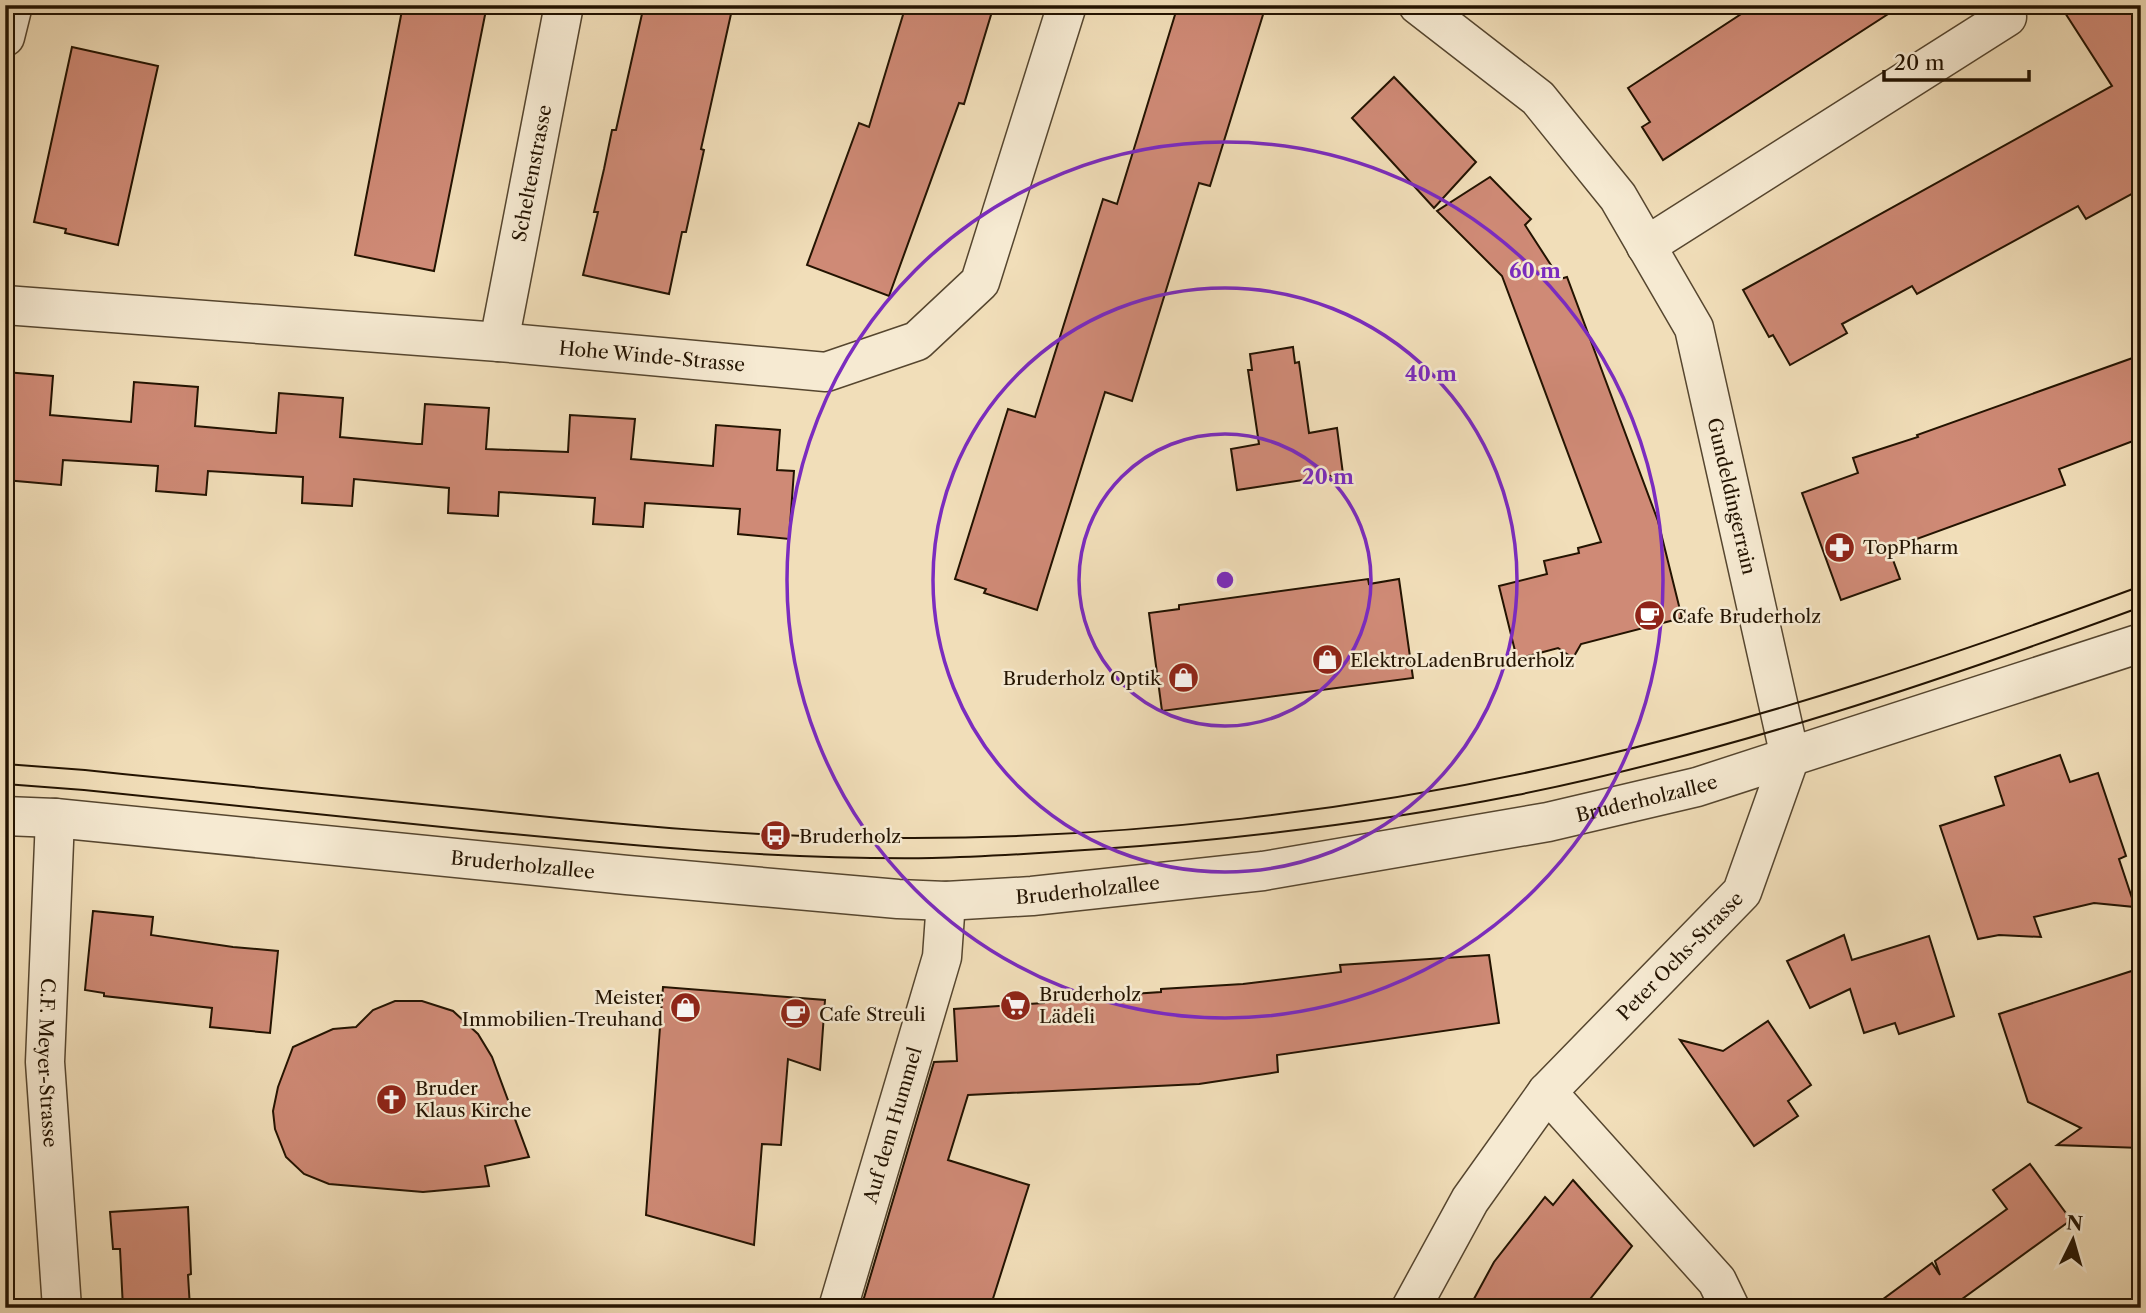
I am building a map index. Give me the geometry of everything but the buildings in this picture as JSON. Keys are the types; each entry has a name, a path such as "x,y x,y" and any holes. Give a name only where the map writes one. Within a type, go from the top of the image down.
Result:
{"street":[{"path":"5,37 13,5"},
{"name":"Scheltenstrasse","path":"499,342 564,5"},
{"name":"Hohe Winde-Strasse","path":"5,305 499,342 826,372 917,341 980,282 1067,5"},
{"name":"Gundeldingerrain","path":"1418,5 1538,98 1618,197 1694,328 1790,757"},
{"path":"1646,246 2007,17"},
{"name":"Bruderholzallee","path":"5,816 55,818 898,900 946,901 1032,896 1290,866 1548,822 1697,787 2141,643"},
{"name":"Peter Ochs-Strasse","path":"1411,1308 1470,1200 1547,1092 1742,892 1790,757"},
{"name":"C.F. Meyer-Strasse","path":"55,818 45,1062 62,1308"},
{"name":"Auf dem Hummel","path":"838,1308 942,957 946,901"},
{"path":"1547,1092 1717,1281 1730,1308"}],"tram line":[{"path":"5,764 587,821 744,833 901,838 985,837 1156,827 1328,808 1413,794 1497,779 1650,744 1863,682 2141,586"},
{"path":"5,784 586,841 759,854 932,858 1152,845 1362,821 1465,805 1597,778 1832,713 2141,607"}],"place":[{"name":"TopPharm","path":"1840,547"},
{"name":"Cafe Bruderholz","path":"1649,616"},
{"name":"ElektroLadenBruderholz","path":"1327,660"},
{"name":"Bruderholz Optik","path":"1184,678"},
{"name":"Bruderholz","path":"776,836"},
{"name":"Bruderholz Lädeli","path":"1016,1005"},
{"name":"Meister Immobilien-Treuhand","path":"686,1008"},
{"name":"Cafe Streuli","path":"796,1014"},
{"name":"Bruder Klaus Kirche","path":"392,1099"}]}
